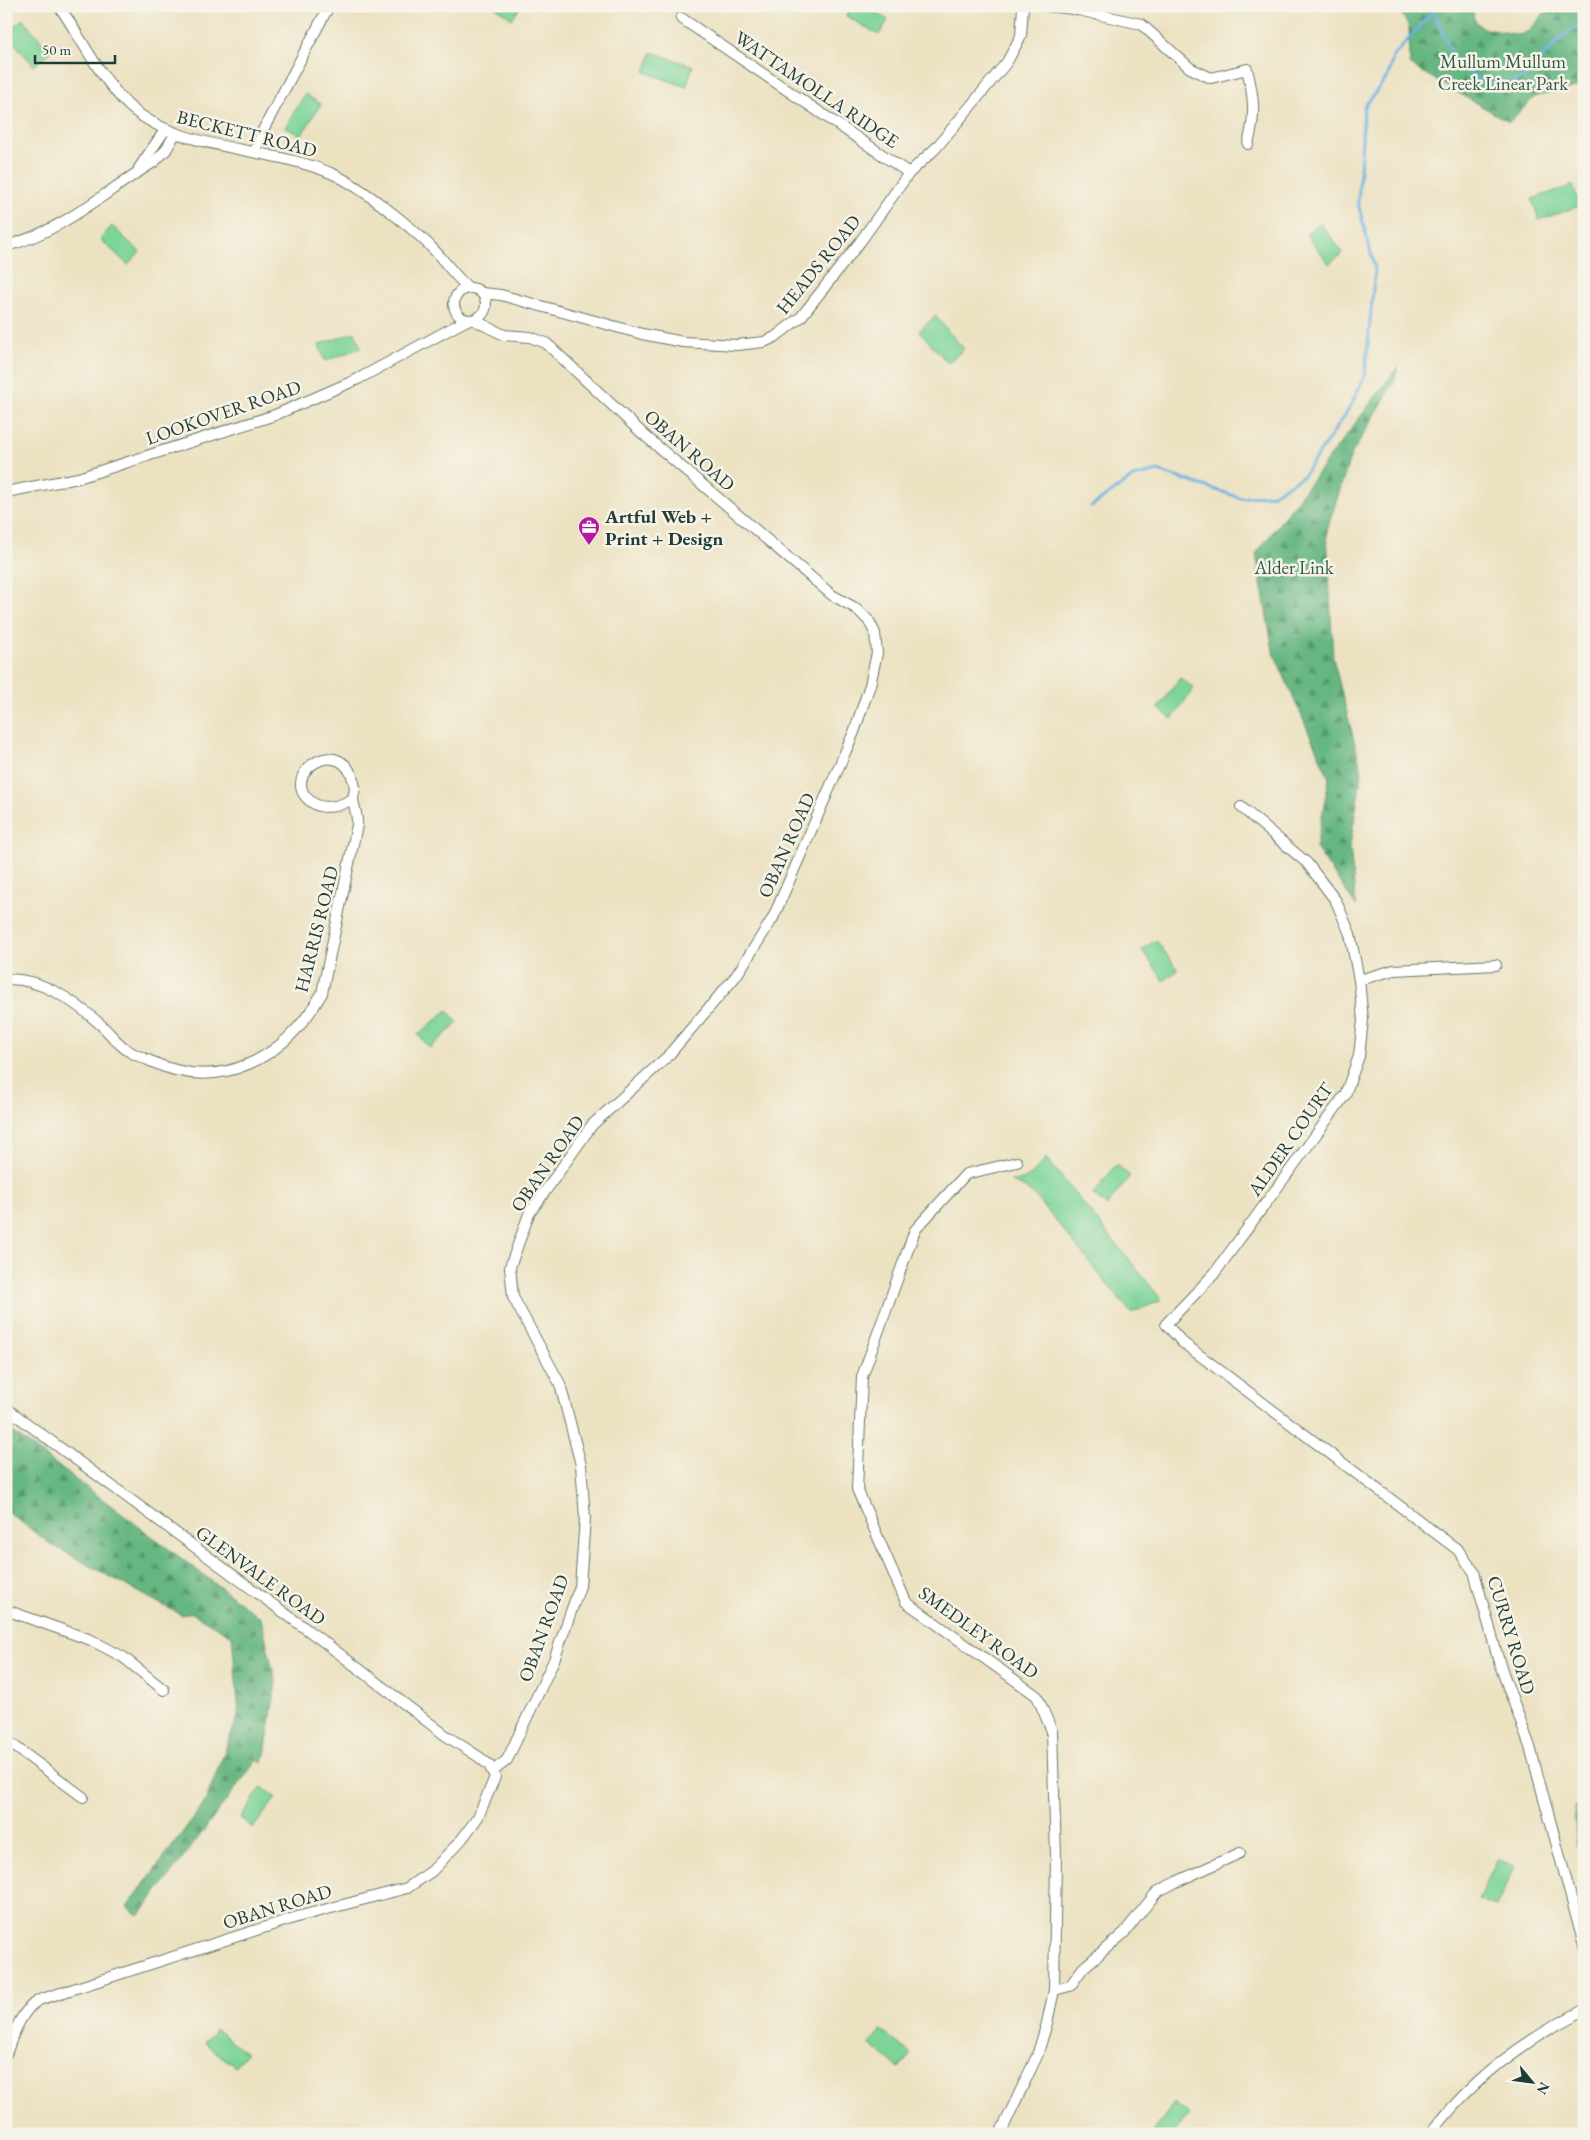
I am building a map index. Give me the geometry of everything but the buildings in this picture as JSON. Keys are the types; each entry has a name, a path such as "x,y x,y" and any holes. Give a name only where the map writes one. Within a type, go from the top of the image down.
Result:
{"street":[{"name":"BECKETT ROAD","path":"60,6 122,98 141,115 175,134 255,151 325,171 351,184 434,249 448,269 458,293"},
{"path":"255,151 263,130 329,6"},
{"name":"HEADS ROAD","path":"482,293 501,295 642,334 683,342 737,345 764,342 775,338 801,317 860,242 909,173 936,148 1007,62 1021,36 1023,6"},
{"path":"1046,6 1140,24 1190,68 1211,78 1247,70 1254,101 1253,125 1248,144"},
{"name":"WATTAMOLLA RIDGE","path":"681,18 909,173"},
{"path":"136,173 165,130"},
{"path":"6,246 34,237 68,220 161,156 175,134"},
{"name":"BECKETT ROAD","path":"448,269 469,288"},
{"path":"496,332 484,311 482,293 469,288 458,293 454,302 456,312 470,320 484,311 501,295"},
{"name":"LOOKOVER ROAD","path":"440,334 456,312"},
{"name":"LOOKOVER ROAD","path":"6,492 78,478 275,415 358,379 440,334 470,320"},
{"name":"OBAN ROAD","path":"7,2053 25,2013 31,2005 39,2000 297,1917 407,1888 432,1871 462,1839 478,1817 494,1784 493,1771 507,1760 557,1650 580,1586 585,1518 581,1465 560,1384 513,1297 510,1267 519,1241 529,1214 592,1125 667,1057 736,976 773,918 854,732 870,685 877,653 875,633 869,622 857,609 832,595 666,453 546,343 530,337 504,335 470,320"},
{"name":"HARRIS ROAD","path":"6,979 42,985 76,1003 128,1050 181,1073 216,1074 254,1062 285,1042 310,1016 322,993 357,825 358,813 353,799 355,790 353,779 340,762 325,758 313,762 304,772 302,789 315,804 336,806 353,799"},
{"name":"ALDER COURT","path":"1166,1324 1214,1274 1345,1095 1359,1056 1363,1020 1359,980 1350,934 1328,888 1307,862 1241,807"},
{"path":"1359,980 1394,970 1496,965"},
{"name":"SMEDLEY ROAD","path":"1000,2134 1037,2056 1054,1990 1056,1856 1052,1731 1037,1696 906,1602 857,1489 862,1377 915,1230 966,1174 1017,1162"},
{"name":"CURRY ROAD","path":"1166,1324 1182,1342 1458,1550 1474,1572 1500,1665 1530,1747 1584,1945"},
{"name":"GLENVALE ROAD","path":"6,1408 328,1644 438,1729 479,1757 493,1771"},
{"path":"6,1610 91,1640 123,1657 164,1690"},
{"path":"6,1740 84,1797"},
{"path":"1054,1990 1070,1986 1084,1968 1124,1933 1157,1892 1240,1854"},
{"path":"1431,2134 1472,2087 1497,2065 1532,2039 1584,2010"}],"green space":[{"path":"494,6 521,6 512,19"},
{"path":"852,6 866,6 888,20 879,35 846,16"},
{"name":"Mullum Mullum Creek Linear Park","path":"1397,6 1472,6 1474,19 1482,28 1519,35 1529,31 1550,6 1584,6 1584,85 1535,97 1509,122 1410,65 1409,27"},
{"path":"23,19 51,52 34,66 6,33"},
{"path":"652,52 693,66 686,87 645,72"},
{"path":"305,94 321,104 301,136 285,127"},
{"path":"1573,185 1580,206 1539,220 1532,199"},
{"path":"1320,223 1343,253 1329,264 1306,234"},
{"path":"112,226 140,252 128,265 100,239"},
{"path":"935,316 964,349 948,363 919,331"},
{"path":"355,332 361,348 325,361 319,345"},
{"name":"Alder Link","path":"1398,367 1393,385 1351,455 1327,530 1333,658 1362,772 1350,846 1356,906 1316,848 1329,778 1273,651 1256,554"},
{"path":"1180,678 1194,688 1172,719 1158,708"},
{"path":"1156,940 1178,970 1164,981 1142,950"},
{"path":"447,1010 458,1023 430,1048 418,1035"},
{"path":"1046,1158 1162,1300 1131,1313 1037,1198 1025,1188 1011,1181 1027,1178"},
{"path":"1116,1165 1130,1176 1107,1206 1093,1195"},
{"path":"6,1427 261,1618 276,1683 265,1756 262,1763 257,1760 139,1916 127,1907 205,1802 239,1714 232,1636 192,1613 181,1615 52,1545 6,1511"},
{"path":"262,1787 276,1798 253,1828 240,1818"},
{"path":"1584,1807 1584,1845 1577,1846 1574,1808"},
{"path":"1498,1859 1515,1867 1496,1907 1478,1899"},
{"path":"216,2029 246,2053 235,2067 205,2043"},
{"path":"881,2030 911,2054 899,2068 869,2044"},
{"path":"1174,2103 1189,2114 1174,2134 1152,2134"}],"waterway":[{"path":"1432,6 1454,61 1478,80 1509,84 1526,76 1562,37 1584,21"},
{"path":"1091,507 1133,477 1158,471 1241,498 1273,494 1303,476 1327,442 1350,407 1365,375 1375,269 1358,203 1364,107 1388,76 1393,57 1434,10"}],"place":[{"name":"Artful Web + Print + Design","path":"589,546"}]}
